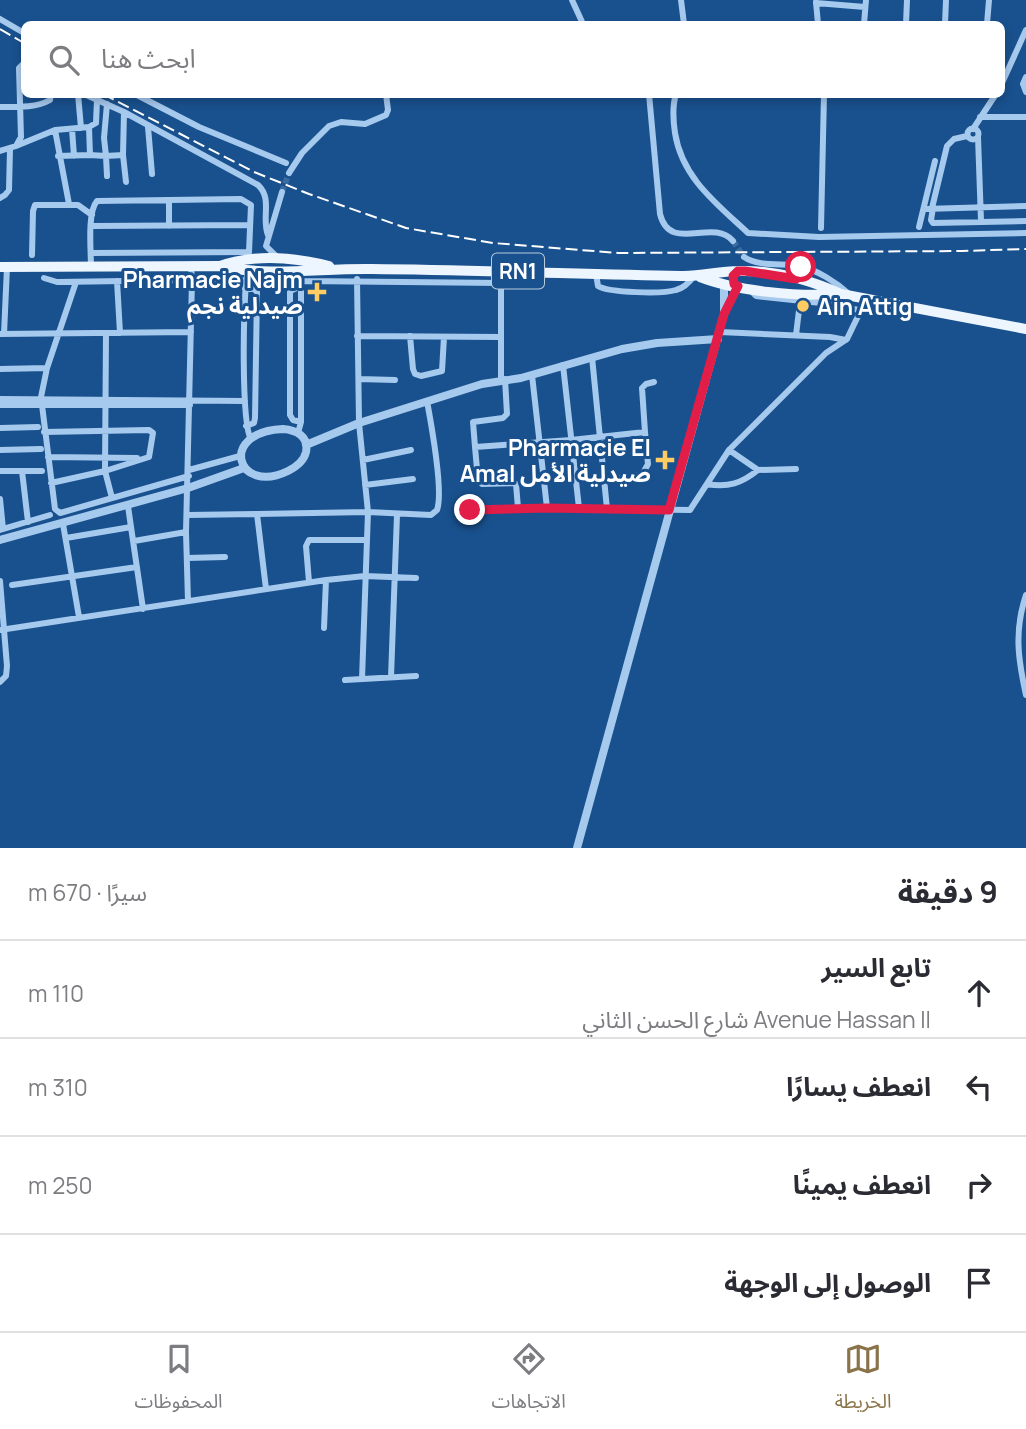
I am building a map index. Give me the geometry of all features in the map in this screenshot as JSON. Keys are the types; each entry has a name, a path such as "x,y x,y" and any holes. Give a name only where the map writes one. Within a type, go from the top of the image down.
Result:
{"main road":[{"path":"247,276 248,265 254,259"},
{"name":"RN1","path":"3,267 219,266 234,261 279,259 302,260 337,268 696,276 738,271 800,280 846,295 1026,329"},
{"path":"301,279 304,266 302,260"},
{"name":"RN1","path":"219,266 247,276 301,279 337,268"},
{"path":"732,285 733,276 738,271"},
{"name":"RN1","path":"696,276 801,298 846,295"},
{"path":"800,280 806,289 801,298"}],"street":[{"path":"572,0 582,21"},
{"path":"681,0 684,21"},
{"path":"906,21 907,0"},
{"path":"945,21 946,0"},
{"path":"987,21 989,0"},
{"path":"818,21 815,1 866,3 864,21"},
{"path":"0,19 21,31"},
{"path":"1005,76 1026,30"},
{"path":"21,66 21,94"},
{"path":"1026,77 1023,84 1026,92"},
{"path":"0,198 8,192 13,147 21,137 21,98"},
{"path":"0,107 22,107 47,102 49,98"},
{"path":"79,98 90,155"},
{"path":"93,98 124,112 258,185 266,196 265,222 268,235"},
{"path":"143,98 199,127 286,163"},
{"path":"289,173 302,153 329,126 341,122 365,124 386,116 386,98"},
{"path":"649,98 660,214 664,225 674,233 724,233 733,241"},
{"path":"675,98 674,125 687,172 748,233 819,237 1026,233"},
{"path":"821,228 824,98"},
{"path":"919,228 930,209 947,146 954,139 967,136 993,98"},
{"path":"0,151 55,130 96,123 97,100"},
{"path":"107,104 104,138 107,176"},
{"path":"124,112 123,155 126,182"},
{"path":"980,117 1026,116"},
{"path":"148,127 152,174"},
{"path":"72,129 74,156"},
{"path":"973,129 978,131 981,221"},
{"path":"55,130 69,204"},
{"path":"967,136 971,140 978,137"},
{"path":"58,156 123,155"},
{"path":"934,161 930,209 933,223 1026,221"},
{"path":"0,181 9,181"},
{"path":"254,259 267,246 282,192"},
{"path":"91,253 249,251 251,205 243,199 99,200 93,205 92,215 91,253 91,267"},
{"path":"169,200 169,226"},
{"path":"32,255 34,206 78,205 92,215"},
{"path":"930,209 1026,206"},
{"path":"92,226 250,225"},
{"path":"267,246 279,259"},
{"path":"744,257 752,262 811,270 846,295"},
{"path":"188,601 191,266"},
{"path":"792,266 800,280"},
{"path":"3,267 2,334 191,332"},
{"path":"358,268 359,423 368,512 362,679"},
{"path":"502,271 500,337 507,414 503,418 473,422 478,480 482,484 516,484 518,508"},
{"path":"596,274 598,286 610,291 673,291 687,285 696,276"},
{"path":"44,278 57,282 76,282 247,276 245,401 246,426 251,439"},
{"path":"298,433 301,422 301,279"},
{"path":"301,422 293,420 290,415 289,356 290,291 301,279 501,282"},
{"path":"117,281 120,333"},
{"path":"76,282 47,368 41,401 57,513 240,456"},
{"path":"577,848 732,285"},
{"path":"724,314 732,285"},
{"path":"245,289 254,289 257,292 255,421 246,426"},
{"path":"796,335 801,298 861,310"},
{"path":"470,510 690,510 729,450 826,353 846,340 852,333 861,310 871,299"},
{"path":"106,333 105,471 112,498"},
{"path":"306,445 359,423 427,401 592,357 657,343 719,336 796,335 846,340"},
{"path":"357,336 500,337"},
{"path":"410,336 413,369 415,374 421,376 442,371 444,337"},
{"path":"244,352 255,352"},
{"path":"289,356 300,356"},
{"path":"592,357 607,509"},
{"path":"563,365 579,508"},
{"path":"0,369 47,368"},
{"path":"532,375 547,508"},
{"path":"359,379 395,380"},
{"path":"604,480 642,475 648,464 642,388 654,382"},
{"path":"0,399 245,401"},
{"path":"0,405 41,401"},
{"path":"187,515 368,512 430,515 439,504 427,401"},
{"path":"0,428 37,427"},
{"path":"44,432 149,430 153,433 149,457 105,471 51,483"},
{"path":"274,430 291,430 298,433 306,445 306,452 301,461 283,473 264,476 253,474 244,468 240,456 245,445 258,434 274,430"},
{"path":"475,447 645,432"},
{"path":"0,450 41,449"},
{"path":"363,460 411,450"},
{"path":"729,450 758,470 796,469"},
{"path":"48,457 143,459"},
{"path":"0,540 128,506 244,468"},
{"path":"707,484 716,486 743,482 758,470"},
{"path":"0,471 42,471"},
{"path":"22,471 28,522"},
{"path":"365,485 413,480"},
{"path":"0,499 1,529 50,515"},
{"path":"128,506 143,609"},
{"path":"257,514 266,589"},
{"path":"391,677 397,515"},
{"path":"63,524 79,617"},
{"path":"66,538 131,527"},
{"path":"134,541 187,532"},
{"path":"309,582 306,546 309,540 367,540"},
{"path":"187,558 225,557"},
{"path":"12,585 137,567"},
{"path":"2,630 309,582 365,576 416,578"},
{"path":"324,628 326,580"},
{"path":"0,581 6,676 0,682"},
{"path":"1026,595 1017,630 1026,695"},
{"path":"345,680 416,676"}],"tunnel":[{"path":"282,192 289,173"},
{"path":"733,241 744,257"}],"railway":[{"path":"0,29 21,41"},
{"path":"111,98 254,172 309,194 406,228 493,243 618,253 1026,249"}],"place":[{"name":"Pharmacie Najm صيدلية نجم","path":"317,292"},
{"name":"Ain Attig","path":"803,306"},
{"name":"Pharmacie El Amal صيدلية الأمل","path":"665,460"}],"route":[{"path":"470,510 669,510 724,314 738,286 735,286 732,280 735,272 745,271 796,279 795,268 792,266 801,267"}]}
